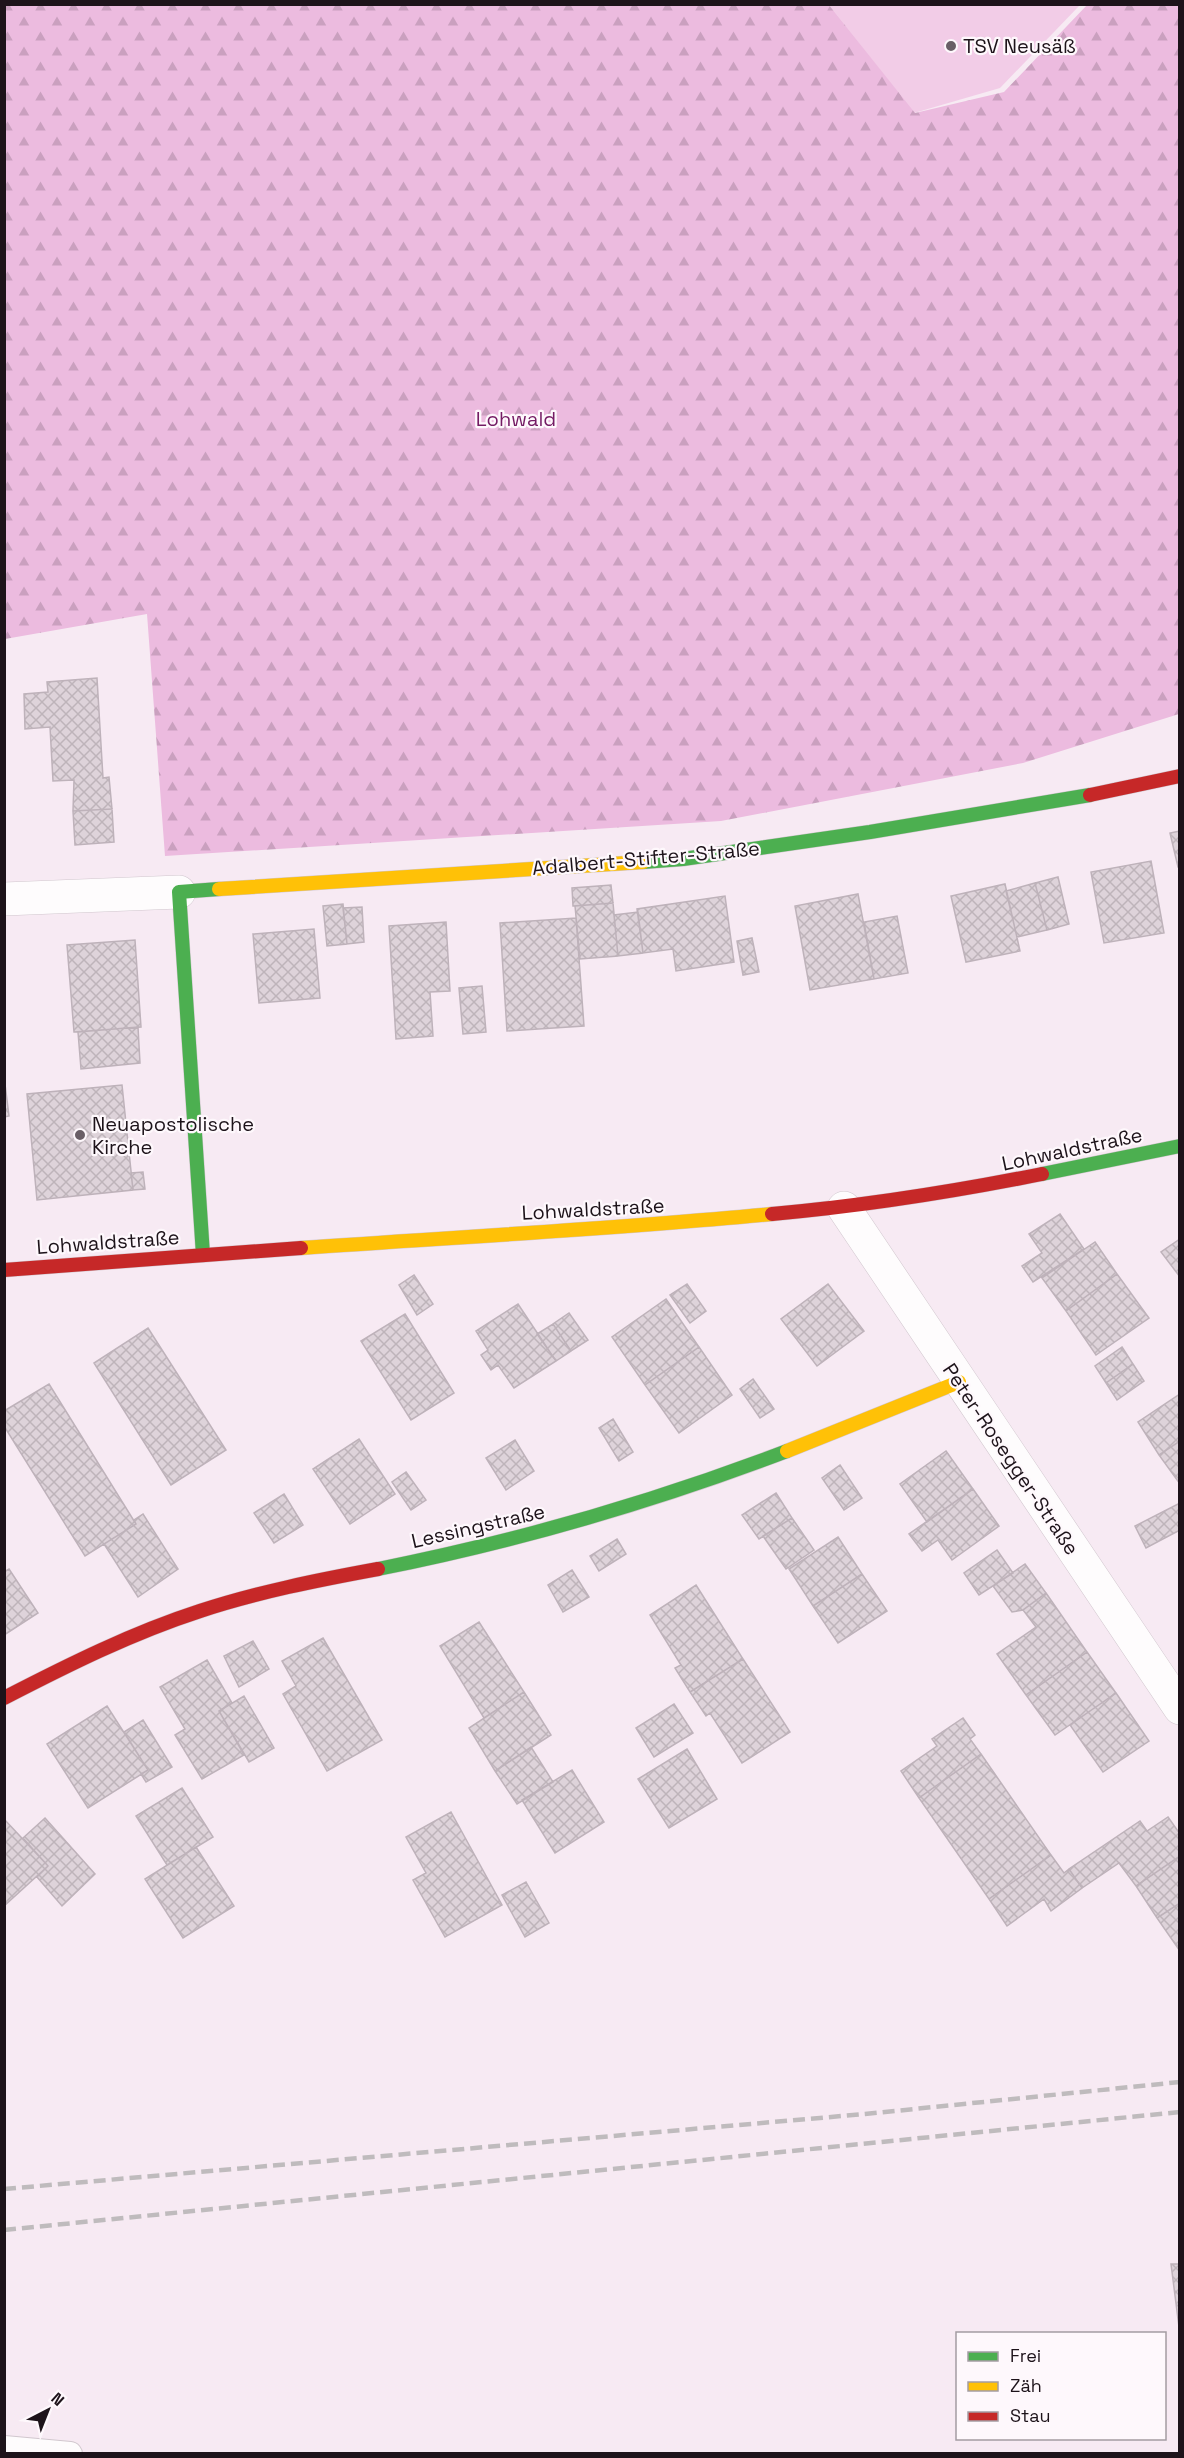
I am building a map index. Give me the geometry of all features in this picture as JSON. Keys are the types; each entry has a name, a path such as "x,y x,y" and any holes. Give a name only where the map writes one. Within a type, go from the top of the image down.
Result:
{"street":[{"name":"Adalbert-Stifter-Straße","path":"4,899 179,892 683,859 987,813 1118,790 1179,776"},
{"path":"179,892 203,1255"},
{"name":"Lohwaldstraße","path":"4,1270 520,1232 634,1227 844,1209 964,1190 1179,1146"},
{"name":"Peter-Rosegger-Straße","path":"844,1209 1179,1708"},
{"name":"Lessingstraße","path":"4,1698 87,1654 162,1623 233,1601 528,1536 596,1517 793,1450 959,1382"}],"lane":[{"path":"4,2448 70,2454"}],"shaded area":[{"name":"TSV Neusäß","path":"829,5 1080,5 1000,88 914,113"}],"green space":[{"name":"Lohwald","path":"5,4 829,5 915,113 1004,92 1087,5 1179,5 1179,714 1023,763 721,821 165,856 147,614 5,639"}],"building":[{"path":"97,678 103,778 109,777 112,809 73,811 74,780 53,781 50,727 25,729 24,694 48,692 47,682"},
{"path":"112,809 114,842 75,845 73,811"},
{"path":"1180,831 1180,867 1178,867 1170,833"},
{"path":"1151,861 1164,933 1104,943 1091,872"},
{"path":"1058,877 1069,924 1047,930 1035,883"},
{"path":"1035,883 1047,930 1017,937 1006,891"},
{"path":"1005,884 1020,951 966,962 951,896"},
{"path":"611,885 613,903 573,906 572,888"},
{"path":"858,894 874,979 810,990 795,906"},
{"path":"725,896 734,962 676,971 673,949 643,953 637,909"},
{"path":"613,903 618,956 580,959 575,906"},
{"path":"343,904 347,944 327,946 323,906"},
{"path":"362,907 364,942 347,944 343,908"},
{"path":"638,912 643,953 618,956 614,915"},
{"path":"897,916 908,973 874,979 864,922"},
{"path":"576,918 584,1026 507,1031 500,923"},
{"path":"446,922 450,991 430,992 433,1036 396,1039 389,926"},
{"path":"314,929 320,998 259,1003 253,934"},
{"path":"752,938 759,972 743,975 737,941"},
{"path":"135,940 141,1027 74,1032 67,945"},
{"path":"482,986 486,1032 463,1034 459,988"},
{"path":"138,1027 140,1063 81,1069 78,1032"},
{"path":"4,1076 9,1116 4,1117"},
{"path":"122,1085 133,1190 37,1200 27,1094"},
{"path":"143,1172 145,1189 133,1190 131,1173"},
{"path":"1060,1214 1084,1249 1033,1282 1022,1266 1042,1253 1029,1234"},
{"path":"1180,1239 1180,1277 1161,1252"},
{"path":"1095,1242 1117,1274 1066,1311 1042,1278"},
{"path":"1117,1274 1149,1318 1096,1355 1066,1311"},
{"path":"414,1275 433,1304 417,1315 399,1285"},
{"path":"687,1284 706,1311 690,1323 670,1295"},
{"path":"828,1284 864,1331 817,1366 781,1319"},
{"path":"666,1299 699,1347 645,1385 612,1337"},
{"path":"518,1304 556,1361 514,1388 498,1365 491,1370 481,1355 488,1350 476,1331"},
{"path":"569,1313 588,1340 571,1351 553,1324"},
{"path":"405,1314 454,1393 411,1420 361,1341"},
{"path":"553,1324 571,1351 556,1361 537,1334"},
{"path":"148,1328 226,1450 171,1485 94,1363"},
{"path":"699,1347 732,1395 679,1433 645,1385"},
{"path":"1122,1347 1133,1364 1106,1383 1095,1366"},
{"path":"1133,1364 1144,1381 1117,1400 1106,1383"},
{"path":"753,1379 774,1409 760,1418 740,1389"},
{"path":"49,1384 136,1524 85,1556 4,1426 4,1411"},
{"path":"1180,1394 1180,1441 1159,1455 1138,1422"},
{"path":"613,1419 633,1452 619,1461 599,1428"},
{"path":"359,1439 395,1494 350,1524 313,1469"},
{"path":"515,1440 534,1471 506,1490 486,1458"},
{"path":"1180,1441 1180,1484 1159,1455"},
{"path":"946,1451 973,1489 927,1522 900,1484"},
{"path":"840,1465 862,1498 844,1510 822,1478"},
{"path":"406,1472 426,1500 411,1510 392,1482"},
{"path":"973,1489 999,1526 952,1560 938,1540 922,1551 909,1534"},
{"path":"776,1493 792,1518 759,1539 742,1515"},
{"path":"284,1494 303,1525 274,1543 254,1513"},
{"path":"1180,1503 1180,1530 1146,1548 1135,1526"},
{"path":"143,1514 178,1569 138,1597 104,1544 136,1524 134,1520"},
{"path":"792,1518 814,1550 786,1569 763,1536"},
{"path":"838,1537 862,1574 813,1606 789,1569"},
{"path":"617,1539 626,1554 599,1571 590,1556"},
{"path":"997,1550 1013,1573 979,1595 964,1573"},
{"path":"1025,1564 1046,1593 1023,1610 1012,1612 993,1586"},
{"path":"9,1569 38,1613 4,1635 4,1572"},
{"path":"572,1570 589,1597 563,1612 548,1585"},
{"path":"862,1574 887,1611 838,1643 813,1606"},
{"path":"696,1585 743,1659 690,1692 675,1668 681,1665 650,1615"},
{"path":"1046,1593 1087,1652 1026,1695 997,1654 1036,1627 1023,1610"},
{"path":"479,1622 524,1692 484,1718 440,1646"},
{"path":"323,1638 382,1740 327,1771 283,1694 296,1686 282,1661"},
{"path":"253,1641 269,1669 239,1687 224,1656"},
{"path":"1087,1652 1116,1693 1055,1735 1026,1695"},
{"path":"743,1659 790,1732 742,1763 710,1713 706,1716 690,1692"},
{"path":"207,1660 232,1703 219,1711 244,1755 202,1779 175,1735 185,1729 160,1687"},
{"path":"524,1692 551,1735 495,1771 469,1728"},
{"path":"1116,1693 1149,1741 1103,1772 1070,1725"},
{"path":"244,1696 274,1748 249,1762 219,1711"},
{"path":"674,1704 693,1733 654,1757 636,1728"},
{"path":"107,1706 148,1770 88,1808 47,1744"},
{"path":"963,1718 975,1735 970,1739 981,1754 919,1798 901,1771 937,1746 932,1739"},
{"path":"143,1720 172,1767 146,1782 141,1774 148,1770 124,1732"},
{"path":"531,1747 553,1782 517,1804 495,1771"},
{"path":"687,1749 717,1799 669,1828 638,1779"},
{"path":"981,1754 1051,1855 989,1899 919,1798"},
{"path":"572,1770 604,1822 555,1853 522,1800"},
{"path":"182,1788 213,1837 167,1865 136,1816"},
{"path":"451,1812 502,1905 445,1937 413,1880 426,1873 406,1837"},
{"path":"1168,1817 1180,1834 1180,1856 1136,1886 1119,1863 1082,1888 1069,1869 1140,1821 1147,1831"},
{"path":"45,1818 95,1874 62,1906 37,1877 48,1866 23,1838"},
{"path":"4,1819 48,1866 4,1906"},
{"path":"196,1847 234,1906 183,1938 145,1879"},
{"path":"1051,1855 1064,1873 1069,1869 1082,1888 1051,1911 1044,1899 1007,1926 989,1899"},
{"path":"1180,1856 1180,1903 1157,1918 1136,1886"},
{"path":"526,1882 549,1923 525,1937 502,1895"},
{"path":"1180,1903 1180,1951 1157,1918"},
{"path":"1171,2264 1180,2264 1180,2335"}],"railway":[{"path":"4,2189 865,2114 1180,2082"},
{"path":"4,2230 1180,2112"}],"traffic: fast":[{"path":"643,862 683,859 870,832 1090,795"},
{"path":"203,1255 179,892 219,889"},
{"path":"1042,1174 1180,1146"},
{"path":"378,1569 483,1546 585,1519 737,1470 787,1451"}],"traffic: slow":[{"path":"219,889 643,862"},
{"path":"301,1248 772,1214"},
{"path":"787,1451 959,1382"}],"traffic: jam":[{"path":"1090,795 1180,776"},
{"path":"772,1214 907,1198 1042,1174"},
{"path":"4,1270 301,1248"},
{"path":"4,1698 100,1650 175,1620 266,1592 378,1569"}],"place":[{"name":"TSV Neusäß","path":"951,46"},
{"name":"Neuapostolische Kirche","path":"80,1135"}]}
